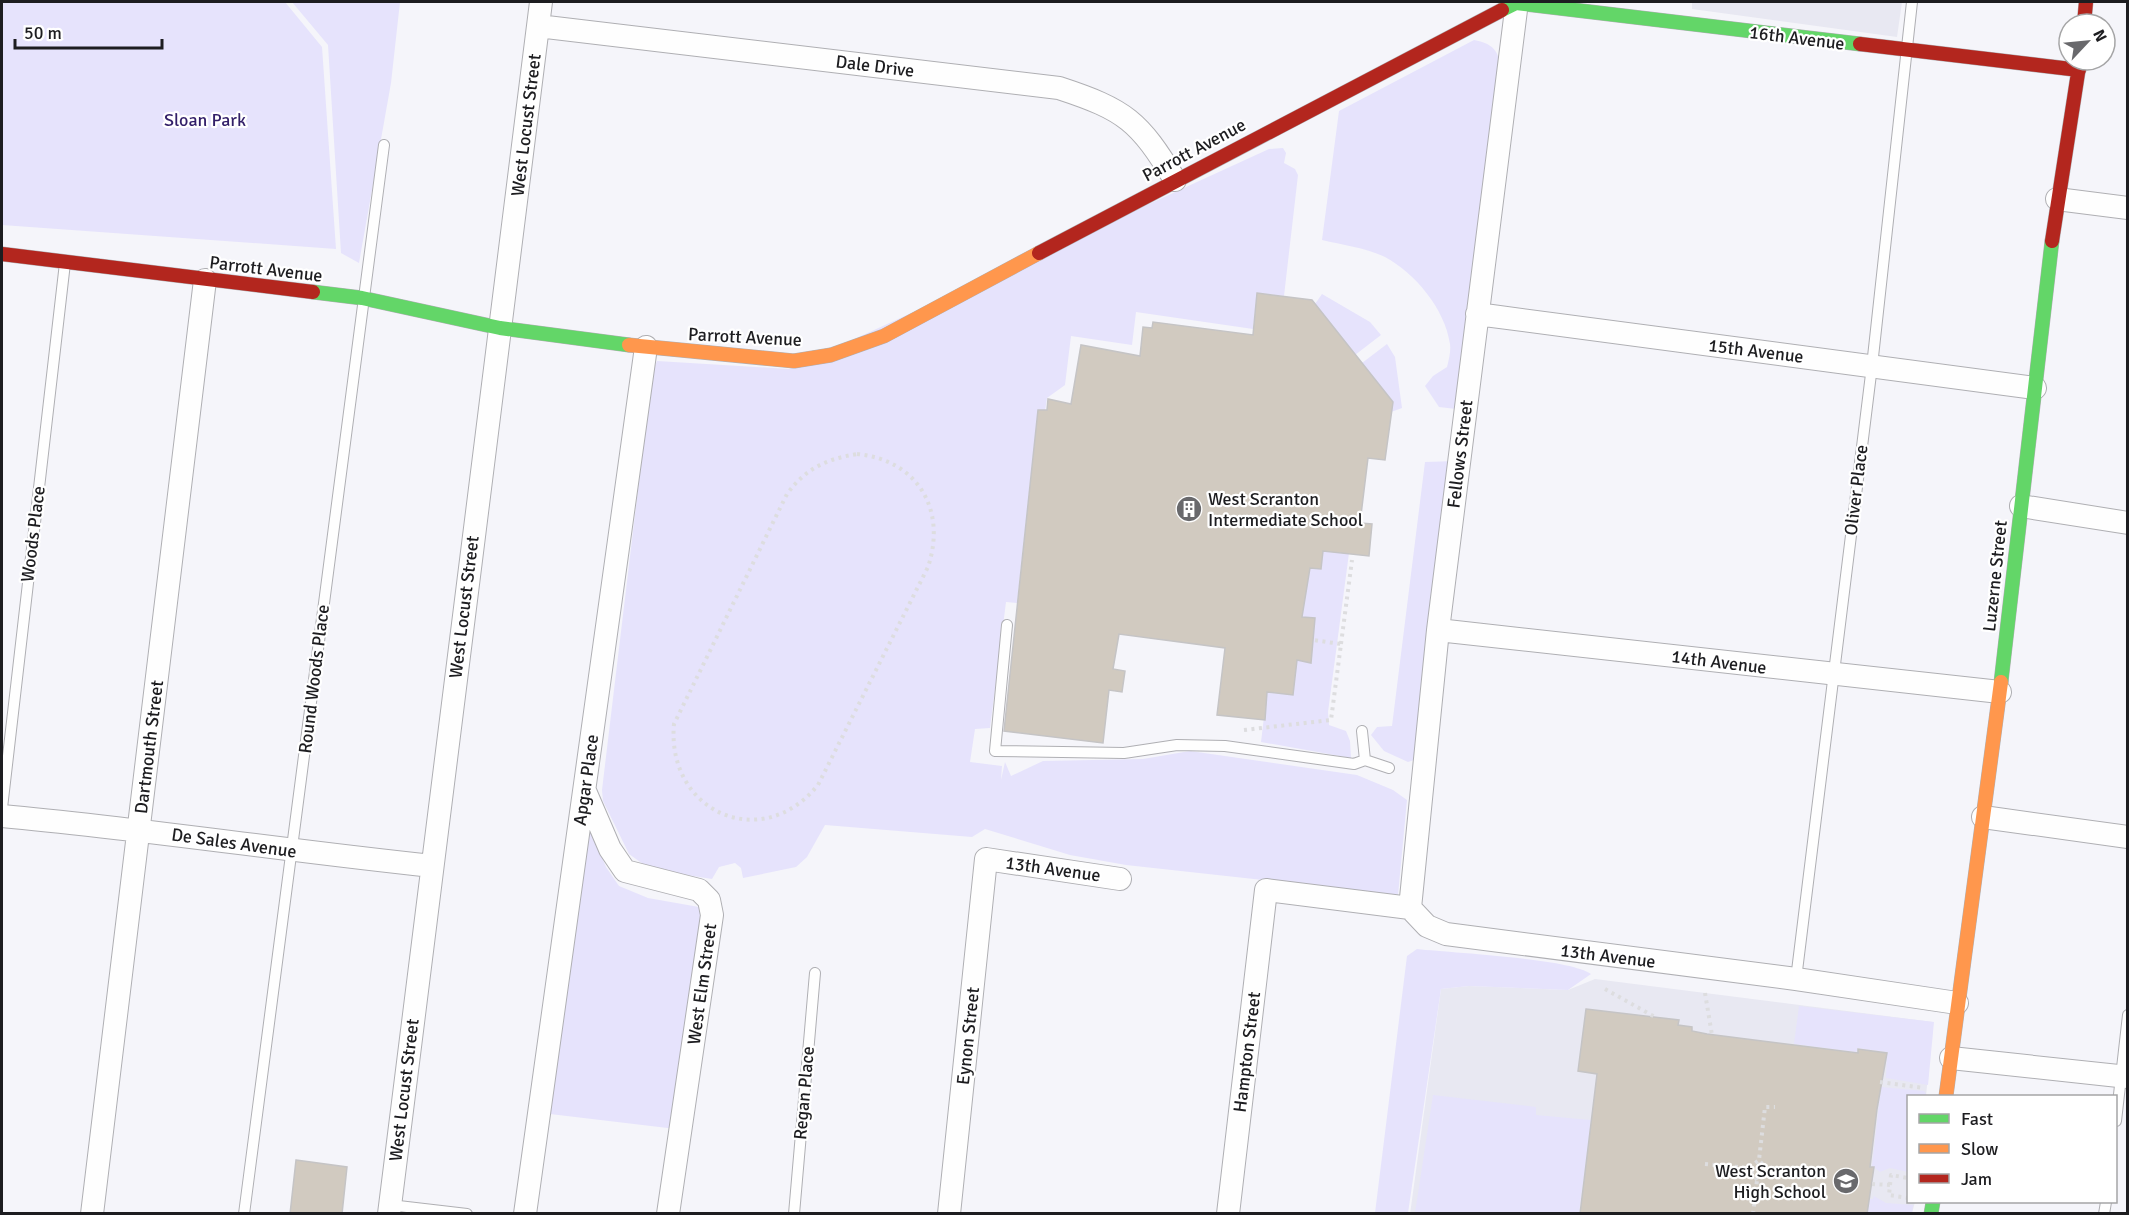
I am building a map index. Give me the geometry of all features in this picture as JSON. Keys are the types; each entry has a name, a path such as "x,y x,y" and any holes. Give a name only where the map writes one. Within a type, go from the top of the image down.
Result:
{"street":[{"name":"West Locust Street","path":"389,1210 541,2"},
{"name":"16th Avenue","path":"1516,2 1906,51 2057,63"},
{"name":"Parrott Avenue","path":"2,254 362,298 500,328 646,347 794,361 831,355 884,336 1175,180 1516,2"},
{"name":"Fellows Street","path":"1410,908 1438,630 1516,2"},
{"name":"Dale Drive","path":"538,26 1059,88 1102,102 1130,120 1150,139 1175,180"},
{"name":"Luzerne Street","path":"1947,1095 1957,1003 2000,692 2057,200 2078,72"},
{"path":"2057,200 2127,208"},
{"name":"Dartmouth Street","path":"92,1214 205,280"},
{"name":"15th Avenue","path":"1477,314 2035,388"},
{"name":"Apgar Place","path":"525,1214 646,347"},
{"path":"2021,506 2127,523"},
{"name":"14th Avenue","path":"1438,630 2000,692"},
{"name":"West Elm Street","path":"584,790 610,849 625,871 699,890 709,900 712,915 668,1214"},
{"name":"De Sales Avenue","path":"2,816 140,829 292,851 432,866"},
{"path":"1983,817 2127,837"},
{"name":"13th Avenue","path":"986,859 1120,879"},
{"name":"Eynon Street","path":"949,1214 986,859"},
{"name":"Hampton Street","path":"1228,1214 1266,890 1410,908"},
{"name":"13th Avenue","path":"1410,908 1427,926 1446,934 1796,979 1957,1003"},
{"path":"1952,1058 2124,1076"}],"lane":[{"name":"Oliver Place","path":"1796,979 1872,366 1912,2"},
{"name":"Round Woods Place","path":"244,1214 362,298 384,145"},
{"name":"Woods Place","path":"2,808 65,261"},
{"path":"1007,625 995,751 1124,753 1177,745 1225,746 1354,764 1365,759 1389,768"},
{"path":"1362,731 1365,759"},
{"name":"Regan Place","path":"794,1214 815,973"},
{"path":"2117,1111 2124,1076 2127,1015"},
{"path":"389,1210 467,1214"}],"path":[{"path":"857,454 876,456 894,464 908,474 929,504 935,538 928,567 825,772 808,796 788,811 761,820 729,817 699,800 685,782 677,764 672,744 674,724 787,494 797,480 814,466 834,458 857,454"},
{"path":"1244,730 1331,720 1352,560"},
{"path":"1313,640 1341,644"},
{"path":"1605,989 1655,1017"},
{"path":"1705,993 1712,1035"},
{"path":"1880,1082 1931,1089"},
{"path":"1705,1164 1749,1168 1759,1160 1765,1107 1775,1107"},
{"path":"1759,1160 1767,1170 1802,1175"},
{"path":"1749,1168 1757,1180"},
{"path":"1753,1214 1757,1180 1767,1170"},
{"path":"1907,1178 1890,1175 1889,1195 1907,1198"},
{"path":"1872,1184 1890,1185"}],"shaded area":[{"path":"1692,2 1902,2 1897,37 1692,9"},
{"path":"1595,979 1933,1022 1926,1095 1907,1095 1907,1203 1915,1203 1912,1213 1410,1214 1441,989 1469,986 1568,990"}],"green space":[{"name":"Sloan Park","path":"2,2 285,2 322,47 336,249 2,225"},
{"path":"292,2 400,2 391,83 359,263 341,253 328,45"},
{"path":"1474,40 1490,46 1498,55 1499,60 1456,409 1439,407 1425,386 1433,376 1447,367 1450,349 1442,318 1427,293 1407,272 1385,257 1322,240 1339,111"},
{"path":"1283,148 1286,153 1284,163 1295,169 1298,175 1284,296 1257,293 1253,329 1136,312 1132,345 1071,336 1065,385 1047,398 1045,411 1038,410 1017,603 1006,602 990,728 975,729 970,762 1002,766 1001,780 1005,762 1011,776 1043,761 1143,759 1190,751 1357,775 1393,790 1407,800 1398,895 1126,865 1070,855 985,829 972,837 825,825 807,857 796,867 743,878 741,868 735,863 719,867 712,879 650,869 629,854 603,801 602,790 652,373 657,361 789,369 1269,149"},
{"path":"1322,294 1370,322 1381,335 1355,355 1315,304"},
{"path":"1387,344 1395,357 1402,408 1391,412 1362,363"},
{"path":"1456,461 1423,757 1408,762 1384,751 1371,735 1377,727 1392,726 1425,462"},
{"path":"1323,551 1349,553 1328,712 1329,725 1346,731 1350,741 1351,758 1261,742 1267,692 1293,695 1297,660 1311,662 1315,619 1302,617 1310,568 1321,569"},
{"path":"586,818 606,867 619,886 648,898 699,907 702,913 676,1129 550,1114"},
{"path":"1417,949 1535,960 1578,968 1591,974 1568,990 1469,986 1441,989 1408,1213 1375,1213 1407,956"},
{"path":"1799,1006 1934,1022 1928,1085 1886,1078 1887,1052 1858,1048 1856,1052 1794,1044"},
{"path":"1881,1087 1924,1091 1926,1095 1907,1095 1907,1172 1890,1168 1880,1172 1872,1166"},
{"path":"1433,1095 1536,1107 1536,1115 1591,1120 1579,1213 1415,1213"},
{"path":"1874,1196 1886,1203 1913,1205 1912,1213 1868,1213 1870,1199"}],"building":[{"name":"West Scranton Intermediate School","path":"1257,293 1312,300 1393,402 1385,460 1368,458 1360,523 1372,524 1369,556 1323,551 1321,569 1310,568 1302,617 1315,618 1311,663 1297,660 1293,695 1267,692 1265,720 1217,715 1225,648 1119,634 1113,669 1125,671 1122,692 1109,690 1103,743 1004,731 1038,410 1047,410 1048,399 1071,404 1081,345 1140,356 1143,327 1152,328 1153,322 1253,335"},
{"name":"West Scranton High School","path":"1586,1009 1679,1020 1678,1025 1692,1027 1692,1031 1707,1034 1858,1053 1858,1049 1887,1053 1877,1109 1870,1167 1874,1167 1867,1214 1580,1214 1597,1074 1578,1071"},
{"path":"296,1160 347,1167 342,1214 290,1214"}],"traffic: fast":[{"path":"1502,10 1516,3 1860,44"},
{"path":"2001,682 2052,241"},
{"path":"313,292 362,298 500,328 629,345"},
{"path":"1931,1214 1933,1203"}],"traffic: slow":[{"path":"629,345 794,361 831,355 884,336 1039,253"},
{"path":"1946,1095 2001,682"}],"traffic: jam":[{"path":"2085,12 2086,2"},
{"path":"1039,253 1502,10"},
{"path":"1860,44 2057,67"},
{"path":"2052,241 2078,72"},
{"path":"2,254 313,292"}],"place":[{"name":"West Scranton Intermediate School","path":"1189,509"},
{"name":"West Scranton High School","path":"1846,1181"}]}
